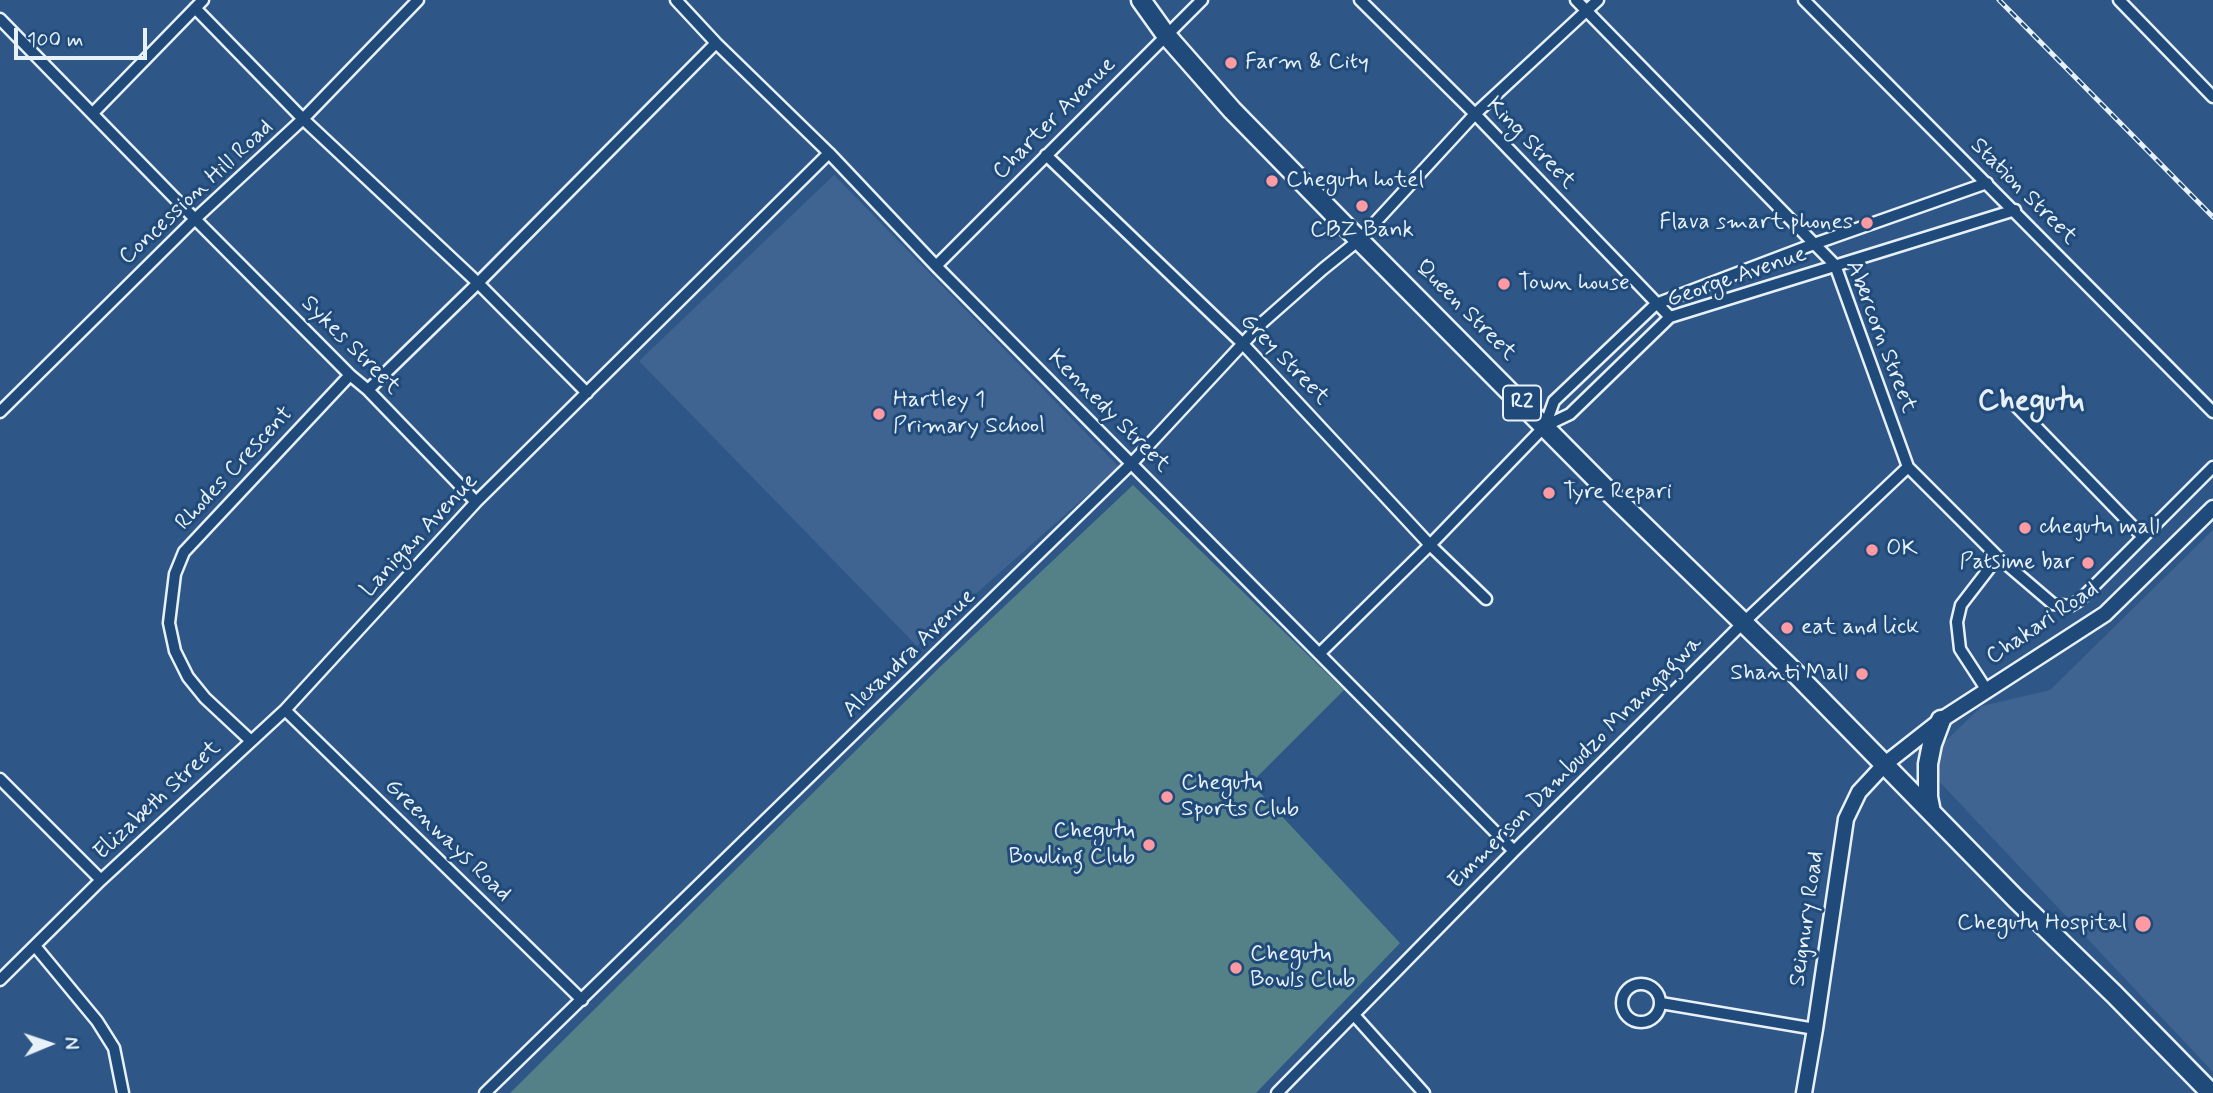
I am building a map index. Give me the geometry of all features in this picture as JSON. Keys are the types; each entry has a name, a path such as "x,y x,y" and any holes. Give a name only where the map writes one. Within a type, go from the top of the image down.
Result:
{"highway":[{"name":"Queen Street","path":"1141,0 1166,35 1232,110 1885,764"},
{"path":"1931,812 1928,764 1941,720"},
{"name":"R2","path":"1885,764 2211,1093"}],"main road":[{"name":"Chakari Road","path":"1885,764 1986,689 2105,614 2213,508"},
{"name":"Seignury Road","path":"1804,1093 1846,819 1859,792 1885,764"}],"street":[{"path":"93,113 203,0"},
{"name":"Concession Hill Road","path":"0,412 195,219 303,119 418,0"},
{"name":"Kennedy Street","path":"676,0 1514,851"},
{"name":"Charter Avenue","path":"936,265 1202,0"},
{"name":"King Street","path":"1360,0 1475,114 1670,317"},
{"name":"Abercorn Street","path":"1576,0 1835,265 1908,467 1998,556 2053,604 2070,606 2080,600 2143,537"},
{"name":"Alexandra Avenue","path":"485,1093 1132,463 1242,343 1359,240 1475,114 1598,0"},
{"name":"Station Street","path":"1804,0 2213,412"},
{"path":"2119,0 2213,97"},
{"path":"195,8 303,119 478,284 587,393"},
{"name":"Sykes Street","path":"0,19 476,502"},
{"path":"368,390 478,284 716,43"},
{"name":"Lanigan Avenue","path":"285,710 476,502 829,153"},
{"name":"Grey Street","path":"1046,155 1242,343 1430,545 1486,599"},
{"name":"George Avenue","path":"1545,426 1554,401 1656,304 1814,244 1987,183"},
{"name":"George Avenue","path":"1320,653 1545,426 1570,414 1670,317 2015,210"},
{"name":"Rhodes Crescent","path":"251,741 205,698 188,677 175,651 169,624 174,574 184,552 350,375"},
{"path":"2015,405 2143,537 2213,467"},
{"name":"Emmerson Dambudzo Mnangagwa","path":"1277,1093 1744,622 1908,467"},
{"path":"1986,689 1960,649 1957,622 1961,605 1998,556"},
{"name":"Elizabeth Street","path":"0,779 101,880 285,710"},
{"name":"Greenways Road","path":"285,710 582,1000"},
{"path":"0,981 101,880"},
{"path":"35,946 97,1021 114,1048 123,1093"},
{"path":"1646,984 1657,990 1661,1003 1657,1014 1641,1022 1634,1021 1625,1013 1622,1000 1633,985 1646,984"},
{"path":"1661,1003 1815,1029"},
{"path":"1354,1015 1424,1093"}],"shaded area":[{"name":"Hartley 1 Primary School","path":"834,175 1119,467 917,646 639,361"},
{"name":"Chegutu Hospital","path":"2213,530 2213,1072 1934,776 1934,752 1982,706 2050,690"}],"green space":[{"path":"1133,485 1344,690 1251,783 1400,943 1256,1093 510,1093 941,666"}],"railway":[{"path":"1999,0 2213,217"}],"place":[{"name":"Farm & City","path":"1231,63"},
{"name":"Chegutu hotel","path":"1272,181"},
{"name":"CBZ Bank","path":"1362,206"},
{"name":"Flava smart phones","path":"1867,223"},
{"name":"Town house","path":"1504,284"},
{"name":"Hartley 1 Primary School","path":"879,414"},
{"name":"Tyre Repari","path":"1549,493"},
{"name":"chegutu mall","path":"2025,528"},
{"name":"OK","path":"1872,550"},
{"name":"Patsime bar","path":"2088,563"},
{"name":"eat and lick","path":"1787,628"},
{"name":"Shanti Mall","path":"1862,674"},
{"name":"Chegutu Sports Club","path":"1167,797"},
{"name":"Chegutu Bowling Club","path":"1149,845"},
{"name":"Chegutu Hospital","path":"2143,924"},
{"name":"Chegutu Bowls Club","path":"1236,968"}],"district":[{"name":"Chegutu","path":"2031,403"}]}
